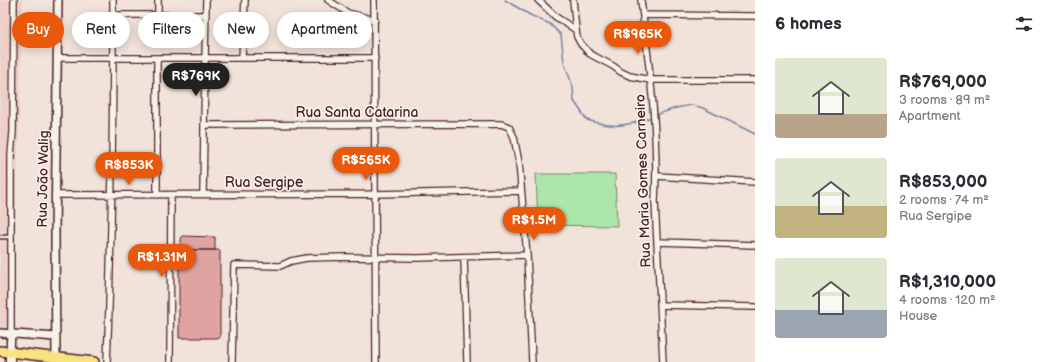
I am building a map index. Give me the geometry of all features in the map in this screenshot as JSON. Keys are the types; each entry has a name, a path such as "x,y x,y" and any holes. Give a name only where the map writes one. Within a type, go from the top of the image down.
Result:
{"main road":[{"path":"0,351 94,362"},
{"path":"10,352 10,362"}],"street":[{"path":"10,352 10,237 11,155 13,132 14,0"},
{"name":"Rua João Walig","path":"56,358 58,0"},
{"path":"113,0 113,12"},
{"path":"158,0 158,12"},
{"path":"204,194 206,0"},
{"path":"242,58 245,0"},
{"path":"328,0 348,13 375,20"},
{"path":"374,0 376,362"},
{"path":"538,0 556,17 576,30"},
{"path":"573,0 577,37 581,44 590,54 630,76 650,80 755,80"},
{"name":"Rua Maria Gomes Carneiro","path":"641,0 653,109 657,176 655,201 663,362"},
{"path":"643,15 755,16"},
{"path":"108,362 113,130 112,48"},
{"path":"57,58 375,58"},
{"path":"157,58 157,195"},
{"name":"Rua Santa Catarina","path":"204,125 501,124 509,127 514,137 519,163 521,191"},
{"path":"657,176 755,182"},
{"path":"521,191 527,255 532,362"},
{"name":"Rua Sergipe","path":"56,195 375,194 521,191"},
{"path":"170,362 171,195"},
{"path":"658,242 755,245"},
{"path":"232,362 234,265 280,266 291,261 307,258 527,255"},
{"path":"464,257 467,362"},
{"path":"661,305 755,307"},
{"path":"0,333 56,337"}],"lane":[{"path":"0,237 10,237"}],"shaded area":[{"path":"0,0 23,0 23,12 12,12 12,48 21,48 12,336 0,334"}],"green space":[{"path":"536,174 615,174 617,226 538,225"}],"building":[{"path":"182,236 215,237 215,250 179,250"},
{"path":"179,250 220,250 220,338 179,338"}],"waterway":[{"path":"505,0 530,15 550,24 561,35 564,62 573,87 574,101 587,120 606,125 625,125 652,117"},
{"path":"655,115 676,108 692,105 703,108 755,134"}]}
